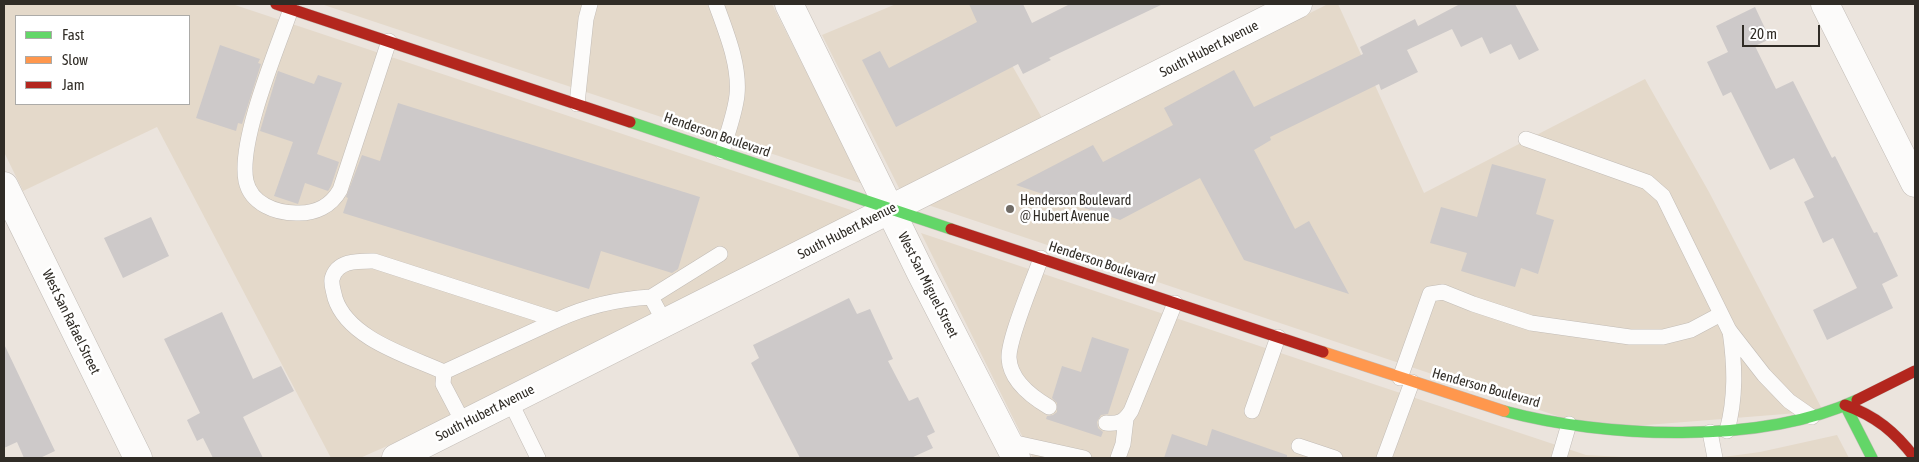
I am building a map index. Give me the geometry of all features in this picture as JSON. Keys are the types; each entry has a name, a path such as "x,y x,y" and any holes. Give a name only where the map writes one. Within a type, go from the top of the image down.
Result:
{"main road":[{"name":"Henderson Boulevard","path":"276,4 722,152 890,210 1521,416 1570,424 1650,431 1727,431 1812,417 1845,405 1915,371"},
{"path":"1845,405 1869,413 1888,425 1915,458"},
{"path":"1845,405 1872,458"}],"street":[{"name":"West San Miguel Street","path":"789,4 890,210 1012,449"},
{"name":"South Hubert Avenue","path":"396,458 1298,4"},
{"path":"1825,4 1915,183"},
{"name":"West San Rafael Street","path":"4,186 138,458"}],"lane":[{"path":"577,104 586,19 590,4"},
{"path":"716,4 728,40 736,74 737,95 722,152"},
{"path":"291,9 251,126 246,166 246,181 253,195 264,205 283,213 303,214 323,208 334,202 340,190 389,41"},
{"path":"1526,139 1647,182 1663,196 1729,330 1764,375 1789,400 1812,417"},
{"path":"557,320 374,261 355,261 342,264 334,273 331,284 338,304 353,326 365,335 444,372 557,320 574,312 617,299 650,297 720,254"},
{"path":"1041,258 1013,338 1009,358 1017,380 1035,399 1049,407"},
{"path":"1384,458 1430,294 1443,292 1531,323 1630,337 1663,337 1691,330 1722,314"},
{"path":"650,297 664,323"},
{"path":"1118,458 1123,444 1126,419 1175,303"},
{"path":"1727,431 1733,410 1735,380 1729,330"},
{"path":"1252,411 1278,337"},
{"path":"444,372 443,384 464,424"},
{"path":"510,401 538,458"},
{"path":"1106,423 1118,424 1126,419"},
{"path":"1559,458 1570,424"},
{"path":"1710,432 1715,458"},
{"path":"1299,446 1335,458"},
{"path":"1012,449 1084,458"}],"shaded area":[{"path":"4,4 232,4 857,212 421,431 360,458 331,458 157,127 23,191 4,152"},
{"path":"321,4 772,4 863,184"},
{"path":"896,4 977,4 1042,118 900,190 822,35"},
{"path":"1328,4 1338,4 1424,193 1645,79 1709,192 1823,411 1596,429 928,205"},
{"path":"921,233 1586,455 1642,458 1033,458"},
{"path":"1837,435 1849,458 1716,458 1760,452"}],"building":[{"path":"969,4 1023,4 1032,23 1070,4 1163,4 1049,58 1051,60 1023,74 1018,64 896,127 862,60 880,51 889,68 977,22"},
{"path":"1460,4 1515,4 1539,50 1519,60 1511,44 1490,54 1482,37 1461,47 1452,29 1407,50 1418,72 1381,90 1379,84 1270,137 1271,140 1254,150 1295,229 1309,221 1349,294 1244,260 1200,178 1120,220 1016,185 1093,145 1103,162 1173,125 1164,108 1234,70 1254,107 1363,54 1360,47 1415,19 1418,26"},
{"path":"1755,7 1770,39 1755,46 1776,89 1793,81 1832,158 1835,156 1874,233 1877,232 1898,276 1882,284 1893,308 1827,340 1813,310 1857,288 1833,238 1823,243 1804,202 1814,197 1794,158 1770,170 1731,92 1723,96 1707,62 1728,52 1716,26"},
{"path":"220,45 260,59 258,63 261,64 242,124 238,123 236,131 196,118"},
{"path":"278,71 314,84 318,75 342,83 317,154 339,162 331,186 328,191 305,183 298,204 274,196 293,142 260,131"},
{"path":"398,103 700,197 678,269 672,273 601,251 589,289 343,213 348,198 346,197 362,155 380,161"},
{"path":"1492,164 1546,179 1536,214 1554,220 1538,274 1521,268 1515,287 1461,271 1467,253 1430,243 1441,207 1477,217"},
{"path":"151,217 169,256 123,278 104,238"},
{"path":"849,298 857,314 870,309 893,359 888,361 909,401 918,397 935,432 927,436 933,448 911,458 800,458 751,363 759,358 753,345"},
{"path":"222,312 253,379 281,366 294,391 243,417 263,458 213,458 203,438 197,441 187,420 200,413 164,339"},
{"path":"1092,337 1129,349 1108,414 1101,415 1097,422 1098,428 1103,432 1101,437 1046,419 1047,416 1057,412 1057,403 1052,398 1062,366 1081,372"},
{"path":"4,344 55,451 40,458 24,458 17,442 4,448"},
{"path":"1212,429 1287,455 1287,458 1164,458 1172,434 1207,446"}],"traffic: fast":[{"path":"630,122 951,229"},
{"path":"1504,411 1588,427 1634,431 1682,432 1729,430 1775,424 1818,414 1857,400"},
{"path":"1845,405 1872,458"}],"traffic: slow":[{"path":"1323,352 1504,411"}],"traffic: jam":[{"path":"276,4 630,122"},
{"path":"951,229 1323,352"},
{"path":"1857,400 1915,371"},
{"path":"1845,405 1866,414 1884,426 1900,440 1915,458"}],"place":[{"name":"Henderson Boulevard @ Hubert Avenue","path":"1010,209"}]}
